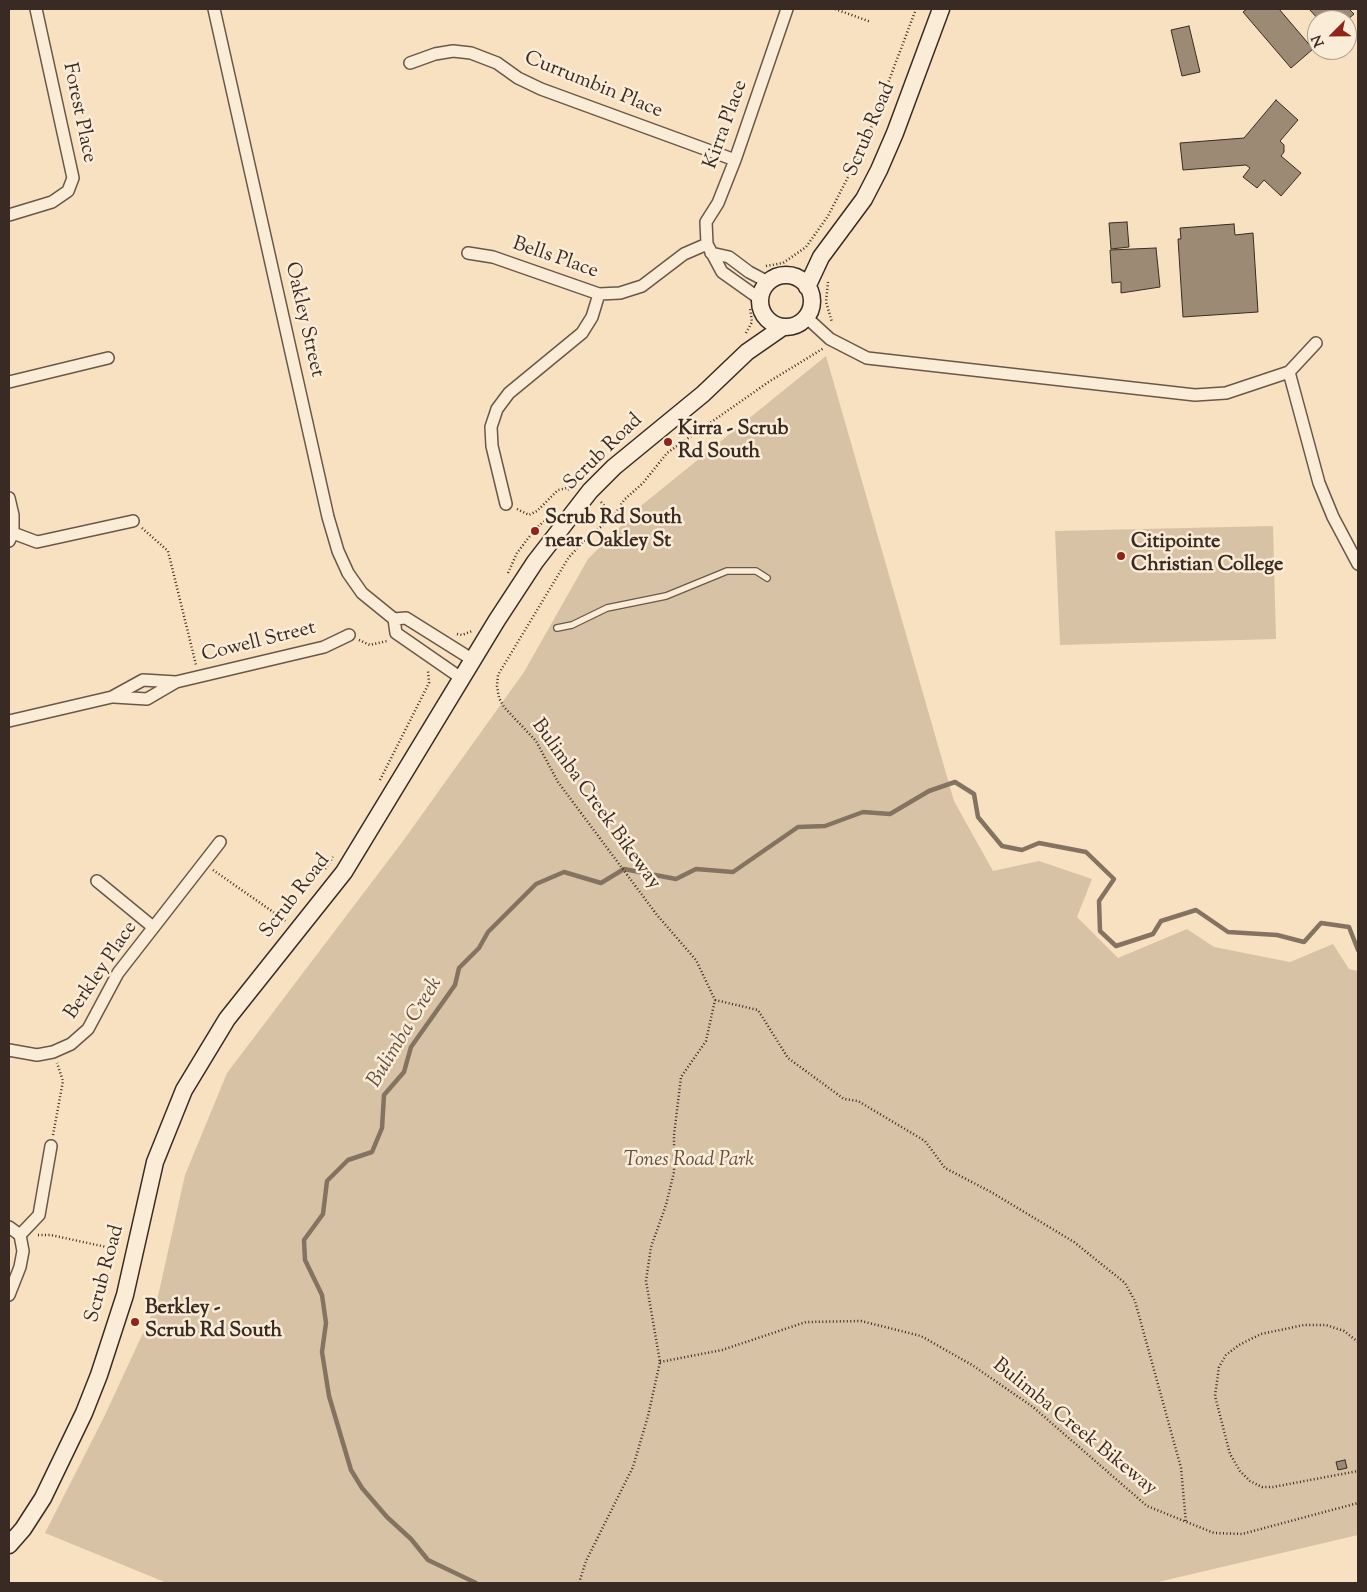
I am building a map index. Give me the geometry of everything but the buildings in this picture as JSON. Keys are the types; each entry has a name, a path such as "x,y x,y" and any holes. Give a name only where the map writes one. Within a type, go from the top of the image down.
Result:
{"street":[{"name":"Forest Place","path":"9,215 52,202 68,191 73,178 36,9"},
{"name":"Oakley Street","path":"214,9 328,517 348,573 362,593 394,619 406,618 473,660"},
{"name":"Kirra Place","path":"709,248 706,222 718,203 735,160 787,9"},
{"name":"Scrub Road","path":"807,287 817,261 864,199 879,170 941,9"},
{"name":"Currumbin Place","path":"410,63 435,54 453,51 471,53 497,63 518,78 541,89 735,160"},
{"path":"709,248 729,257 749,272 768,282"},
{"path":"709,248 722,272 760,299"},
{"name":"Bells Place","path":"468,253 493,257 600,294 620,293 642,286 684,254 709,248"},
{"name":"Scrub Road","path":"791,275 817,261"},
{"path":"791,275 800,279 807,287 812,300 806,317 793,326 783,327 770,322 765,316 760,299 762,289 768,282 778,276 791,275"},
{"path":"506,504 492,446 491,427 496,409 508,393 582,333 592,317 600,294"},
{"name":"Scrub Road","path":"747,352 765,316"},
{"path":"806,317 830,339 867,358 1195,395 1226,393 1289,372 1316,343"},
{"name":"Scrub Road","path":"9,1545 23,1529 43,1498 100,1375 125,1294 155,1162 184,1090 226,1019 344,872 534,562 590,491 614,467 703,394 747,352 783,327"},
{"path":"9,382 108,358"},
{"path":"1289,372 1318,483 1333,517 1358,564"},
{"path":"9,498 13,515 11,537 37,542 133,521"},
{"path":"394,619 396,633 462,678"},
{"name":"Cowell Street","path":"9,721 112,697 143,680 176,682 199,677 324,647 348,635"},
{"name":"Cowell Street","path":"112,697 147,699 176,682"},
{"name":"Berkley Place","path":"9,1050 37,1055 53,1052 71,1044 88,1029 118,973 220,842"},
{"path":"98,881 154,927"},
{"path":"20,1235 39,1215 51,1146"},
{"path":"9,1227 20,1235 23,1251 20,1267 9,1295"}],"lane":[{"path":"557,628 572,625 607,608 666,596 727,571 756,571 767,578"}],"path":[{"path":"835,9 871,22"},
{"path":"801,251 817,261 831,274 825,293 830,319 836,329 830,339"},
{"name":"Bulimba Creek Bikeway","path":"716,1000 696,960 646,899 558,782 536,741 499,698 496,686 498,675 504,663 569,557 586,539 614,516 624,500 652,473 667,452 770,381 824,348 830,339"},
{"path":"506,504 529,515 537,511 558,490 567,488 572,492"},
{"path":"133,521 168,551 199,677"},
{"path":"348,635 370,645 390,640 396,633"},
{"path":"204,863 287,922"},
{"path":"579,1583 586,1561 633,1467 648,1416 660,1362 646,1281 651,1247 666,1205 674,1172 674,1135 681,1077 706,1041 716,1000 758,1010 788,1058 844,1099 858,1101 925,1141 944,1168 991,1192 1074,1242 1125,1283 1135,1301 1182,1468 1186,1523"},
{"path":"51,1146 63,1081 53,1052"},
{"path":"20,1235 51,1235 120,1250"},
{"name":"Bulimba Creek Bikeway","path":"660,1362 722,1350 806,1322 861,1321 921,1336 972,1365 1033,1407 1147,1506 1186,1523 1214,1533 1242,1534 1358,1503"},
{"path":"1358,1342 1344,1331 1326,1325 1304,1325 1261,1334 1239,1345 1226,1355 1219,1367 1216,1396 1230,1454 1240,1471 1250,1480 1262,1486 1273,1487 1358,1471"}],"green space":[{"name":"Tones Road Park","path":"826,356 954,801 993,871 1039,861 1092,879 1077,917 1118,958 1187,929 1214,947 1290,962 1333,944 1349,969 1358,971 1358,1535 1154,1583 167,1583 45,1533 104,1417 156,1305 185,1175 227,1073 403,841 524,672 588,559 642,505"},
{"path":"1273,526 1276,639 1060,645 1055,531"}],"waterway":[{"name":"Bulimba Creek","path":"476,1583 428,1560 411,1539 387,1517 362,1488 351,1470 329,1396 322,1352 326,1323 322,1295 305,1260 304,1240 323,1214 327,1181 348,1160 372,1152 382,1128 384,1095 404,1072 411,1047 455,985 459,968 479,948 488,932 536,884 564,872 601,883 624,869 676,879 696,869 733,872 798,827 825,826 863,812 890,814 929,791 955,782 974,794 978,817 1002,846 1022,850 1039,843 1086,852 1114,879 1099,901 1100,931 1116,946 1153,934 1161,921 1196,910 1228,932 1277,935 1304,942 1321,923 1349,927 1358,950"}],"place":[{"name":"Kirra - Scrub Rd South","path":"668,442"},
{"name":"Scrub Rd South near Oakley St","path":"535,531"},
{"name":"Citipointe Christian College","path":"1121,556"},
{"name":"Berkley - Scrub Rd South","path":"135,1322"}]}
